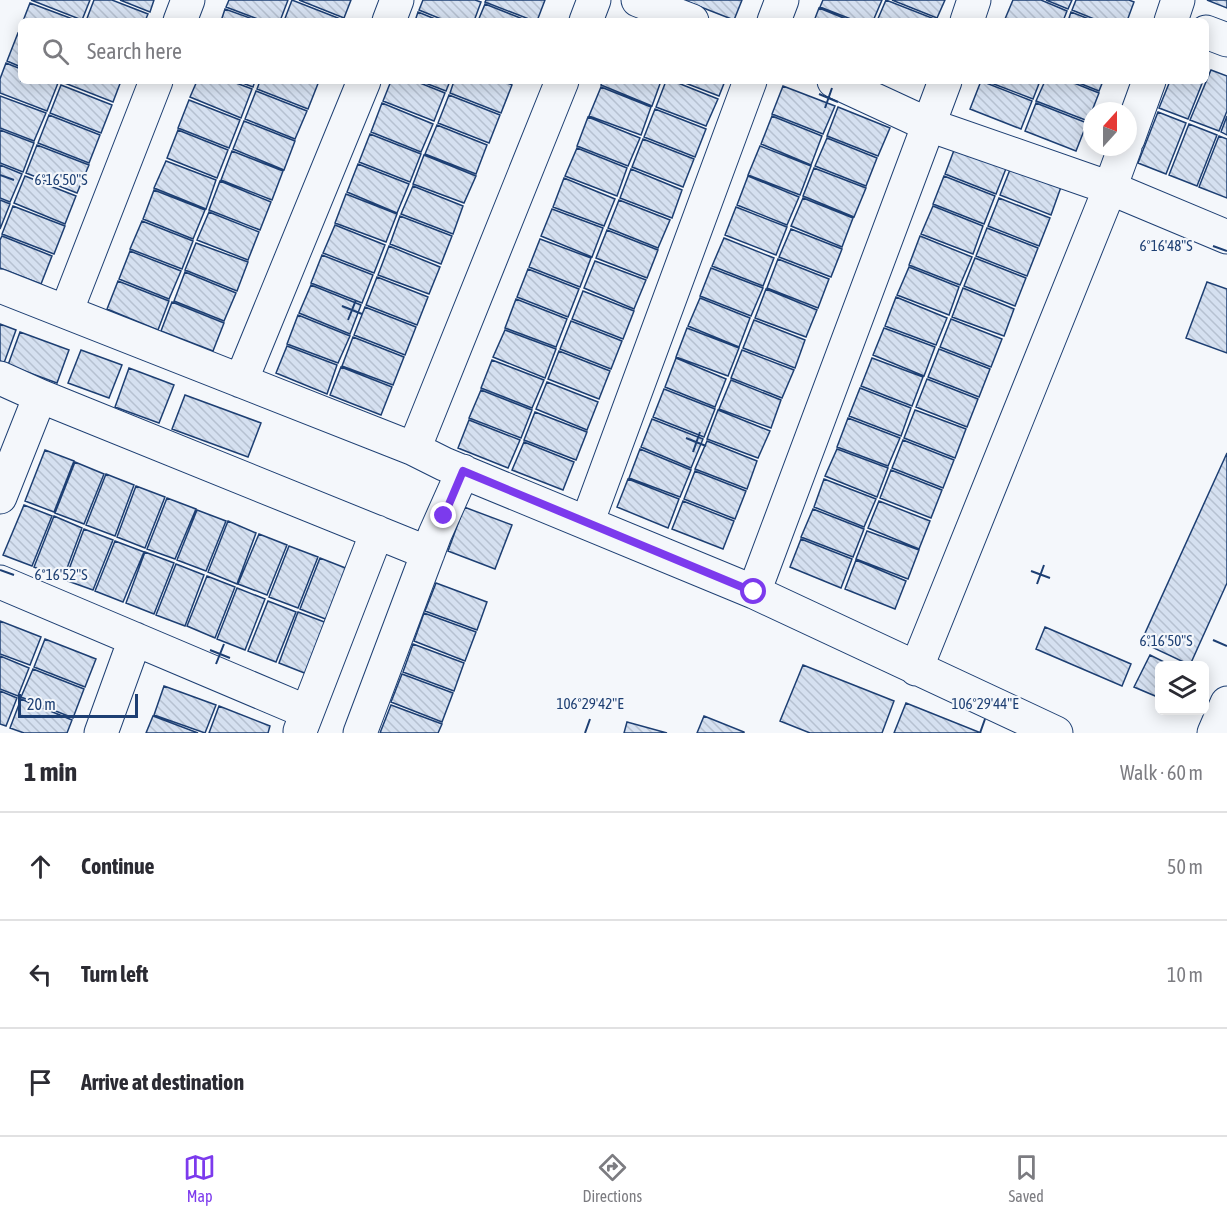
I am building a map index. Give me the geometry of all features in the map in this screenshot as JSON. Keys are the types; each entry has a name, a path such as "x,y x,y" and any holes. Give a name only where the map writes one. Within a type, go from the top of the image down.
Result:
{"street":[{"path":"181,18 188,0"},
{"path":"390,18 397,0"},
{"path":"587,18 594,0"},
{"path":"638,0 684,18"},
{"path":"775,18 782,0"},
{"path":"968,18 974,0"},
{"path":"1209,33 1227,40"},
{"path":"66,312 155,84"},
{"path":"241,381 363,84"},
{"path":"414,449 561,84"},
{"path":"587,523 749,84"},
{"path":"841,84 929,124 1110,188 1227,237"},
{"path":"754,592 944,84"},
{"path":"1137,114 1148,84"},
{"path":"916,669 1122,156"},
{"path":"0,286 414,449 754,592 1056,733"},
{"path":"0,378 428,553"},
{"path":"0,497 40,396"},
{"path":"360,733 428,553 463,471"},
{"path":"0,582 135,639 303,723 377,532"},
{"path":"101,733 135,639"},
{"path":"1214,733 1227,703"}],"building":[{"path":"31,0 90,0 83,18 77,18"},
{"path":"94,0 112,0 148,14 146,18 87,18"},
{"path":"120,0 154,0 150,12"},
{"path":"229,0 288,0 281,18 255,18 226,7"},
{"path":"292,0 338,18 285,18"},
{"path":"299,0 351,0 344,18"},
{"path":"423,0 481,2 475,18 439,18 419,10"},
{"path":"486,0 545,0 538,18 526,18 485,2"},
{"path":"683,0 742,0 735,18 729,18"},
{"path":"823,0 882,0 874,18 848,18 820,7"},
{"path":"886,0 932,18 878,18"},
{"path":"892,0 945,0 937,18"},
{"path":"1013,0 1041,0 1067,11 1064,18 1005,18"},
{"path":"1046,0 1072,0 1068,9"},
{"path":"1076,0 1129,0 1134,2 1128,18 1092,18 1072,10"},
{"path":"1207,0 1227,0 1227,8"},
{"path":"30,3 70,18 24,18"},
{"path":"485,4 520,18 479,18"},
{"path":"819,8 844,18 815,18"},
{"path":"225,9 250,18 222,18"},
{"path":"418,12 433,18 416,18"},
{"path":"1071,12 1086,18 1069,18"},
{"path":"18,33 18,66 7,61"},
{"path":"6,63 18,68 18,84 58,84 47,111 0,93 0,79"},
{"path":"1211,70 1227,76 1227,111 1219,131 1190,120 1205,84 1209,84"},
{"path":"67,84 120,84 113,102"},
{"path":"196,84 239,84 252,89 241,118 190,97"},
{"path":"259,84 318,84 308,109 257,89"},
{"path":"390,84 422,84 445,93 434,121 383,101"},
{"path":"428,84 449,84 446,91"},
{"path":"453,84 512,85 501,113 450,93"},
{"path":"601,84 660,84 652,106"},
{"path":"665,84 680,84 718,99 706,126 656,107"},
{"path":"688,84 724,84 719,96"},
{"path":"980,84 989,84 1032,101 1021,129 970,109"},
{"path":"994,84 1039,84 1033,99"},
{"path":"1044,84 1076,84 1099,93 1095,102 1083,102 1083,119 1036,101"},
{"path":"1082,84 1102,84 1099,91"},
{"path":"1169,84 1202,84 1188,119 1159,108"},
{"path":"61,85 112,105 101,133 50,113"},
{"path":"783,86 835,106 823,134 772,114"},
{"path":"601,87 651,107 641,135 589,116"},
{"path":"256,91 307,111 295,139 245,119"},
{"path":"449,95 500,115 489,143 438,123"},
{"path":"0,96 46,113 34,141 0,128"},
{"path":"189,100 240,120 229,148 178,128"},
{"path":"382,103 433,124 421,152 371,132"},
{"path":"1036,103 1083,121 1083,133 1076,151 1025,131"},
{"path":"838,107 890,128 878,156 827,136"},
{"path":"655,109 706,129 695,157 644,137"},
{"path":"1158,112 1186,123 1166,174 1138,163"},
{"path":"49,115 100,135 89,163 38,143"},
{"path":"772,116 822,136 811,165 761,144"},
{"path":"1227,116 1227,135 1221,132"},
{"path":"588,117 640,138 628,166 577,146"},
{"path":"244,121 295,141 284,170 233,149"},
{"path":"1189,124 1217,135 1197,186 1169,175"},
{"path":"437,125 487,145 476,174 425,154"},
{"path":"0,130 34,143 23,172 0,163"},
{"path":"178,130 228,150 217,178 167,158"},
{"path":"370,134 421,154 410,182 359,162"},
{"path":"1219,136 1227,139 1227,198 1199,187"},
{"path":"827,138 877,158 866,186 815,166"},
{"path":"643,139 694,159 683,187 632,167"},
{"path":"37,145 89,165 77,193 26,173"},
{"path":"956,145 1007,166 996,194 945,174"},
{"path":"760,146 811,166 800,195 748,175"},
{"path":"577,148 627,168 617,196 565,176"},
{"path":"232,151 283,171 272,200 221,180"},
{"path":"424,155 476,176 464,203 413,184"},
{"path":"166,161 216,180 206,209 154,188"},
{"path":"358,164 409,184 397,213 347,192"},
{"path":"0,165 22,174 10,202 0,198"},
{"path":"1011,167 1061,187 1051,215 1000,195"},
{"path":"814,168 866,188 854,217 803,196"},
{"path":"631,169 682,190 672,218 620,198"},
{"path":"25,176 76,196 65,224 14,203"},
{"path":"748,176 799,197 787,225 737,205"},
{"path":"944,176 995,196 984,224 933,204"},
{"path":"564,178 615,199 604,226 553,207"},
{"path":"220,181 271,202 260,230 209,210"},
{"path":"413,186 463,206 453,234 401,214"},
{"path":"154,190 205,210 193,239 143,219"},
{"path":"346,194 397,214 386,242 335,223"},
{"path":"803,198 853,218 842,247 791,226"},
{"path":"999,198 1050,218 1039,246 988,226"},
{"path":"0,200 10,204 0,229"},
{"path":"619,200 670,220 658,248 608,228"},
{"path":"13,206 65,226 54,254 2,234"},
{"path":"933,206 983,226 973,254 921,234"},
{"path":"736,207 787,227 776,255 725,235"},
{"path":"552,209 603,228 592,257 541,236"},
{"path":"209,212 259,232 248,260 197,240"},
{"path":"400,216 452,236 441,264 390,244"},
{"path":"142,221 193,241 182,269 130,249"},
{"path":"335,225 385,245 374,273 323,253"},
{"path":"987,228 1038,248 1027,276 976,256"},
{"path":"791,229 842,249 831,277 779,257"},
{"path":"607,230 658,250 647,278 596,258"},
{"path":"2,236 52,256 41,284 0,268"},
{"path":"920,236 972,257 960,285 909,265"},
{"path":"724,238 774,258 763,286 712,266"},
{"path":"540,239 591,258 580,287 529,267"},
{"path":"196,243 248,262 237,291 185,270"},
{"path":"389,246 440,267 429,294 378,275"},
{"path":"130,251 181,271 169,299 119,279"},
{"path":"322,255 373,275 362,303 311,283"},
{"path":"975,258 1026,278 1015,306 964,286"},
{"path":"778,259 829,279 818,308 767,288"},
{"path":"595,261 646,280 634,309 584,288"},
{"path":"909,267 959,287 949,315 897,295"},
{"path":"711,268 763,288 751,316 700,296"},
{"path":"528,269 579,289 568,317 517,297"},
{"path":"185,272 236,293 224,321 174,301"},
{"path":"377,277 428,297 417,325 366,305"},
{"path":"118,281 169,301 158,330 107,309"},
{"path":"1207,282 1227,289 1227,353 1186,338"},
{"path":"311,285 361,305 350,334 299,313"},
{"path":"963,288 1014,309 1004,336 952,317"},
{"path":"766,289 817,310 806,337 755,318"},
{"path":"583,291 634,311 623,339 572,319"},
{"path":"896,297 947,318 936,345 885,326"},
{"path":"700,298 750,318 739,347 688,326"},
{"path":"516,299 567,319 556,347 505,328"},
{"path":"172,302 224,323 213,351 161,331"},
{"path":"365,307 416,327 405,355 354,335"},
{"path":"298,315 350,336 338,363 287,344"},
{"path":"951,319 1002,339 991,367 940,347"},
{"path":"754,320 805,340 795,368 743,348"},
{"path":"571,321 622,341 611,369 560,349"},
{"path":"0,324 16,330 4,363 0,361"},
{"path":"687,328 739,348 728,376 676,357"},
{"path":"884,328 935,347 924,376 873,355"},
{"path":"505,330 556,349 545,378 493,357"},
{"path":"20,332 69,350 57,383 8,365"},
{"path":"353,337 404,357 393,385 342,366"},
{"path":"287,346 337,365 327,394 276,373"},
{"path":"939,349 990,369 979,397 928,377"},
{"path":"81,350 122,365 109,398 68,383"},
{"path":"742,350 794,370 782,398 731,378"},
{"path":"559,351 610,371 599,399 548,379"},
{"path":"676,358 726,379 715,407 665,387"},
{"path":"872,358 923,377 912,406 861,386"},
{"path":"492,360 544,380 532,408 481,388"},
{"path":"341,367 392,387 381,415 330,395"},
{"path":"129,368 174,385 159,423 115,407"},
{"path":"927,379 978,399 967,427 916,407"},
{"path":"731,380 781,400 771,428 719,409"},
{"path":"547,382 598,402 587,430 536,409"},
{"path":"860,388 911,408 901,436 849,416"},
{"path":"664,389 715,409 704,437 653,417"},
{"path":"481,390 532,410 521,438 469,418"},
{"path":"185,395 261,423 248,457 172,429"},
{"path":"718,410 770,431 758,458 707,439"},
{"path":"915,410 966,429 955,458 904,438"},
{"path":"535,412 587,432 576,460 524,440"},
{"path":"848,418 900,438 888,466 837,447"},
{"path":"652,419 703,439 691,468 641,447"},
{"path":"469,420 520,440 508,468 458,448"},
{"path":"903,440 954,460 943,488 892,468"},
{"path":"707,441 757,461 747,489 695,469"},
{"path":"524,442 574,462 563,490 512,470"},
{"path":"640,449 691,470 680,497 629,478"},
{"path":"837,449 888,468 877,497 825,476"},
{"path":"45,450 74,461 54,512 25,501"},
{"path":"1227,453 1227,583 1192,661 1181,661 1141,642"},
{"path":"75,462 104,474 84,524 55,513"},
{"path":"891,470 942,490 931,518 880,498"},
{"path":"695,471 746,491 735,519 684,499"},
{"path":"106,474 134,485 115,536 86,525"},
{"path":"628,479 679,499 668,528 617,507"},
{"path":"824,479 876,499 864,527 814,507"},
{"path":"136,486 165,497 145,548 117,537"},
{"path":"167,498 196,509 175,559 147,549"},
{"path":"683,501 734,521 723,549 672,529"},
{"path":"879,501 930,521 919,549 868,528"},
{"path":"24,505 52,516 32,566 3,555"},
{"path":"464,507 512,525 495,569 448,551"},
{"path":"813,509 864,529 853,557 801,537"},
{"path":"197,510 226,521 206,571 177,560"},
{"path":"54,516 82,528 63,579 34,567"},
{"path":"228,521 256,533 237,584 208,572"},
{"path":"84,529 113,540 93,590 65,580"},
{"path":"867,531 919,550 908,579 856,559"},
{"path":"259,534 287,545 267,595 238,584"},
{"path":"801,539 852,559 841,588 790,567"},
{"path":"115,541 144,552 123,602 95,591"},
{"path":"289,546 318,557 298,608 269,597"},
{"path":"145,552 174,563 154,614 126,603"},
{"path":"320,558 348,569 328,620 300,609"},
{"path":"856,560 906,581 895,609 845,589"},
{"path":"176,564 204,575 185,626 156,615"},
{"path":"207,576 235,587 215,638 187,626"},
{"path":"436,583 487,602 477,630 425,611"},
{"path":"237,588 265,599 245,650 217,639"},
{"path":"268,601 296,612 276,662 248,651"},
{"path":"298,612 327,623 307,674 279,663"},
{"path":"424,613 476,632 465,661 414,641"},
{"path":"0,621 41,637 30,665 0,654"},
{"path":"1045,627 1131,664 1122,686 1036,649"},
{"path":"45,639 96,659 85,687 34,667"},
{"path":"413,644 464,663 454,691 403,672"},
{"path":"1150,655 1162,661 1155,661 1155,696 1134,687"},
{"path":"0,656 29,668 18,696 0,689"},
{"path":"803,665 894,701 882,733 810,733 780,721"},
{"path":"33,669 84,689 73,718 21,697"},
{"path":"402,674 453,693 442,722 391,702"},
{"path":"164,686 216,705 205,733 154,715"},
{"path":"0,691 17,698 6,726 0,724"},
{"path":"21,699 72,720 67,733 24,733 10,728"},
{"path":"906,703 981,733 894,733"},
{"path":"391,705 442,724 438,733 380,733"},
{"path":"219,706 270,726 268,733 209,733"},
{"path":"153,716 198,733 146,733"},
{"path":"704,716 744,732 744,733 697,733"},
{"path":"627,722 667,733 624,733"}],"route":[{"path":"444,516 463,471 754,592"}]}
